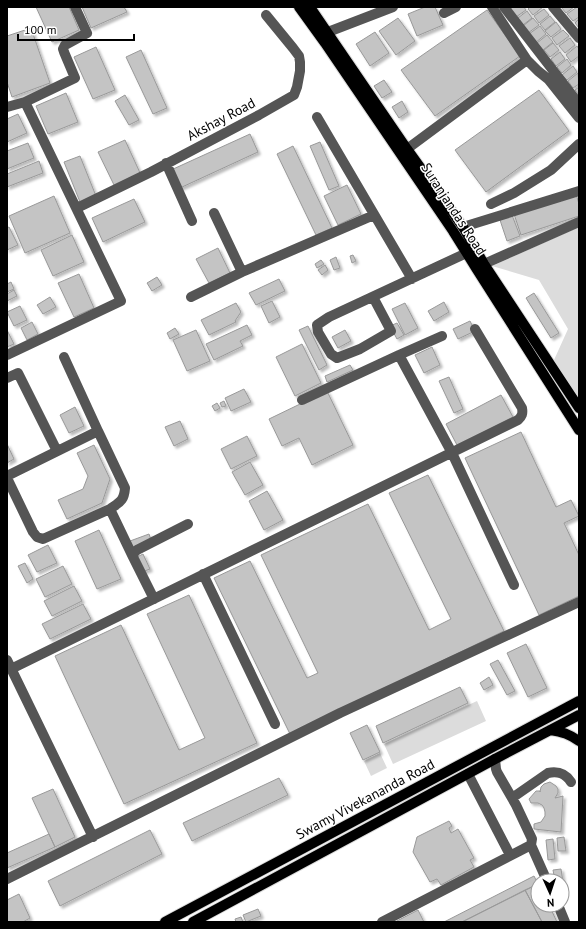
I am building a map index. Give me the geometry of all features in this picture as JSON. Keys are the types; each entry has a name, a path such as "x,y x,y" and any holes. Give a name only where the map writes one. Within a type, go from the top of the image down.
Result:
{"main road":[{"name":"Suranjandas Road","path":"299,7 324,34 463,227 480,275 579,430"},
{"name":"Suranjandas Road","path":"310,7 324,34 453,230 484,264 579,408"},
{"name":"Swamy Vivekananda Road","path":"165,922 579,701"},
{"name":"Swamy Vivekananda Road","path":"193,922 579,715"},
{"path":"550,730 571,735 579,741"}],"street":[{"path":"7,107 25,102 74,78 63,49 65,45 87,34 75,7"},
{"path":"324,34 393,7"},
{"path":"444,13 456,7"},
{"path":"492,7 527,60 548,79 579,118"},
{"path":"504,7 579,104"},
{"path":"553,7 579,38"},
{"name":"Akshay Road","path":"76,208 151,172 294,95 300,71 299,56 266,15"},
{"path":"407,149 527,60"},
{"path":"7,355 121,301 25,102"},
{"path":"317,117 412,279"},
{"path":"491,204 514,193 551,170 579,144"},
{"path":"166,163 192,221"},
{"path":"463,227 579,191"},
{"path":"214,213 242,272"},
{"path":"191,297 242,272 374,215"},
{"path":"484,264 579,222"},
{"path":"373,297 391,331 360,349 337,358 331,354 318,332 317,324 329,317 471,251"},
{"path":"93,837 9,665 154,599 518,420 523,413 522,408 475,329"},
{"path":"302,400 442,336"},
{"path":"399,356 452,453 514,585"},
{"path":"64,357 126,488 122,501 110,510 43,539 37,537 33,532 7,477 98,431"},
{"path":"7,378 18,373 57,451"},
{"path":"110,510 154,599"},
{"path":"133,557 137,550 188,524"},
{"path":"203,574 275,724"},
{"path":"7,879 340,713 579,602"},
{"path":"495,759 497,772 512,798 532,839 531,845 543,873"},
{"path":"512,798 548,773 560,772 571,782"},
{"path":"468,774 510,855"},
{"path":"382,922 531,845"}],"shaded area":[{"path":"579,227 579,400 554,360 568,329 539,280 492,266"},
{"path":"477,701 486,721 393,764 384,744"},
{"path":"380,753 387,768 371,776 364,761"}],"building":[{"path":"36,7 69,7 79,30 52,42"},
{"path":"82,7 124,7 127,12 91,28"},
{"path":"425,7 435,7 443,25 417,36 408,14"},
{"path":"513,7 524,7 526,10 516,17 510,9"},
{"path":"530,7 543,7 533,15 528,9"},
{"path":"561,7 574,7 566,13"},
{"path":"577,7 579,8 579,17 573,21 567,14"},
{"path":"544,9 549,15 539,23 534,16"},
{"path":"487,10 520,56 435,116 401,70"},
{"path":"527,11 532,18 523,25 518,18"},
{"path":"550,16 555,22 545,30 540,24"},
{"path":"398,18 415,41 396,55 379,31"},
{"path":"533,18 539,25 528,33 523,26"},
{"path":"579,19 579,28 575,23"},
{"path":"556,22 561,29 551,37 545,31"},
{"path":"540,26 546,34 535,43 529,34"},
{"path":"31,28 50,83 12,97 7,82 7,36"},
{"path":"563,30 569,36 557,45 552,38"},
{"path":"375,32 389,53 370,66 356,44"},
{"path":"547,35 553,42 543,50 537,43"},
{"path":"570,38 575,45 565,53 559,46"},
{"path":"553,43 559,50 550,57 544,50"},
{"path":"577,46 579,49 579,56 571,62 566,55"},
{"path":"96,47 115,90 93,99 74,57"},
{"path":"141,50 167,108 153,114 126,57"},
{"path":"560,52 565,59 556,66 551,59"},
{"path":"567,59 571,65 562,73 557,67"},
{"path":"573,66 577,72 567,80 562,75"},
{"path":"578,73 579,84 573,88 568,81"},
{"path":"384,80 392,92 382,98 374,86"},
{"path":"579,87 579,95 575,90"},
{"path":"539,90 569,131 486,192 455,150"},
{"path":"66,93 78,122 48,134 36,106"},
{"path":"125,95 139,120 129,125 115,101"},
{"path":"402,101 408,112 399,118 392,107"},
{"path":"18,114 27,133 7,142 7,119"},
{"path":"250,134 258,152 180,188 171,170"},
{"path":"125,140 141,175 115,187 98,152"},
{"path":"320,142 339,186 329,190 310,146"},
{"path":"28,143 34,158 7,169 7,151"},
{"path":"293,146 332,228 316,235 277,154"},
{"path":"80,156 96,196 80,202 64,162"},
{"path":"39,161 43,173 7,187 7,174"},
{"path":"347,185 361,214 338,225 324,196"},
{"path":"576,194 579,204 579,216 521,235 514,214"},
{"path":"54,196 70,233 25,253 9,216"},
{"path":"134,199 145,222 103,242 92,218"},
{"path":"512,215 520,236 507,241 500,220"},
{"path":"9,227 18,245 7,250 7,228"},
{"path":"72,235 84,262 53,276 41,250"},
{"path":"218,248 230,273 209,283 196,259"},
{"path":"353,255 356,261 352,263 350,256"},
{"path":"336,257 340,268 334,270 330,260"},
{"path":"321,260 324,264 317,268 315,264"},
{"path":"325,265 328,270 322,275 318,270"},
{"path":"79,274 94,308 74,317 58,283"},
{"path":"157,277 162,285 152,291 147,283"},
{"path":"279,279 285,291 256,305 249,293"},
{"path":"11,282 14,289 7,292 7,284"},
{"path":"14,290 17,296 7,301 7,294"},
{"path":"534,293 559,333 551,338 526,298"},
{"path":"50,297 56,307 43,314 37,305"},
{"path":"272,301 280,317 269,323 261,306"},
{"path":"444,302 449,312 434,321 428,311"},
{"path":"236,303 241,312 235,321 236,322 209,335 201,320"},
{"path":"405,303 418,328 405,335 392,309"},
{"path":"20,306 27,320 14,326 7,312"},
{"path":"470,321 475,331 458,339 453,329"},
{"path":"32,322 38,334 27,340 21,328"},
{"path":"397,323 404,335 397,339 390,326"},
{"path":"247,325 252,335 240,341 243,346 214,360 206,344"},
{"path":"308,326 327,365 319,370 299,330"},
{"path":"175,328 179,334 170,339 167,333"},
{"path":"7,330 14,344 7,347"},
{"path":"196,330 210,361 187,371 173,340"},
{"path":"345,330 351,341 338,348 332,337"},
{"path":"302,344 321,383 295,396 276,357"},
{"path":"432,347 440,365 424,373 415,355"},
{"path":"350,365 353,370 327,382 325,376"},
{"path":"449,377 463,409 454,413 439,381"},
{"path":"244,389 251,402 231,411 225,398"},
{"path":"327,391 353,445 312,465 299,438 282,446 269,419"},
{"path":"501,395 513,417 457,445 446,424"},
{"path":"224,401 226,406 222,407 220,403"},
{"path":"217,403 220,408 215,411 212,406"},
{"path":"75,407 84,426 69,433 60,415"},
{"path":"180,421 188,439 174,446 165,427"},
{"path":"521,432 556,507 571,500 579,516 564,523 579,555 579,596 539,615 465,458"},
{"path":"247,436 257,456 231,469 221,449"},
{"path":"7,444 14,459 7,463"},
{"path":"94,445 110,479 102,503 67,519 58,500 83,489 88,476 77,453"},
{"path":"250,462 263,485 245,495 232,472"},
{"path":"428,475 504,631 290,734 214,578 250,561 307,678 318,673 261,555 368,504 429,630 451,619 389,493"},
{"path":"267,491 283,520 264,530 249,501"},
{"path":"99,530 121,579 97,589 75,541"},
{"path":"149,534 151,540 133,547 130,541"},
{"path":"48,545 57,563 37,572 28,555"},
{"path":"143,554 150,569 142,572 135,558"},
{"path":"25,563 33,579 27,583 18,566"},
{"path":"63,566 72,584 45,597 36,579"},
{"path":"74,586 82,601 52,616 44,601"},
{"path":"189,595 257,743 124,804 55,656 121,625 179,750 205,738 147,614"},
{"path":"83,604 91,619 50,639 42,624"},
{"path":"526,644 547,688 528,697 507,653"},
{"path":"498,660 515,691 507,695 490,664"},
{"path":"489,677 493,685 484,690 480,683"},
{"path":"460,687 468,703 383,743 376,726"},
{"path":"367,725 380,752 363,760 350,733"},
{"path":"279,778 288,795 192,841 183,823"},
{"path":"550,782 558,789 558,793 555,798 563,796 561,832 534,829 534,824 541,822 545,816 545,812 542,805 538,803 531,803 529,799 536,791 540,792 541,787 544,784"},
{"path":"53,789 75,837 55,847 32,798"},
{"path":"449,821 452,826 449,828 451,833 458,829 474,858 470,860 474,867 441,885 437,879 430,882 413,852 417,837"},
{"path":"150,830 162,854 60,906 48,881"},
{"path":"49,834 55,847 7,868 7,853"},
{"path":"564,837 566,851 558,851 557,838"},
{"path":"553,839 555,859 548,860 546,840"},
{"path":"561,869 562,873 554,873 553,870"},
{"path":"530,878 530,888 462,922 444,922"},
{"path":"530,888 530,899 525,890"},
{"path":"525,890 530,899 530,913 537,913 542,922 462,922"},
{"path":"19,894 30,918 23,922 7,922 7,900"},
{"path":"258,909 261,916 246,922 243,915"},
{"path":"418,910 424,922 395,922"},
{"path":"537,913 553,913 557,922 542,922"},
{"path":"241,917 243,922 236,922 235,919"}]}
